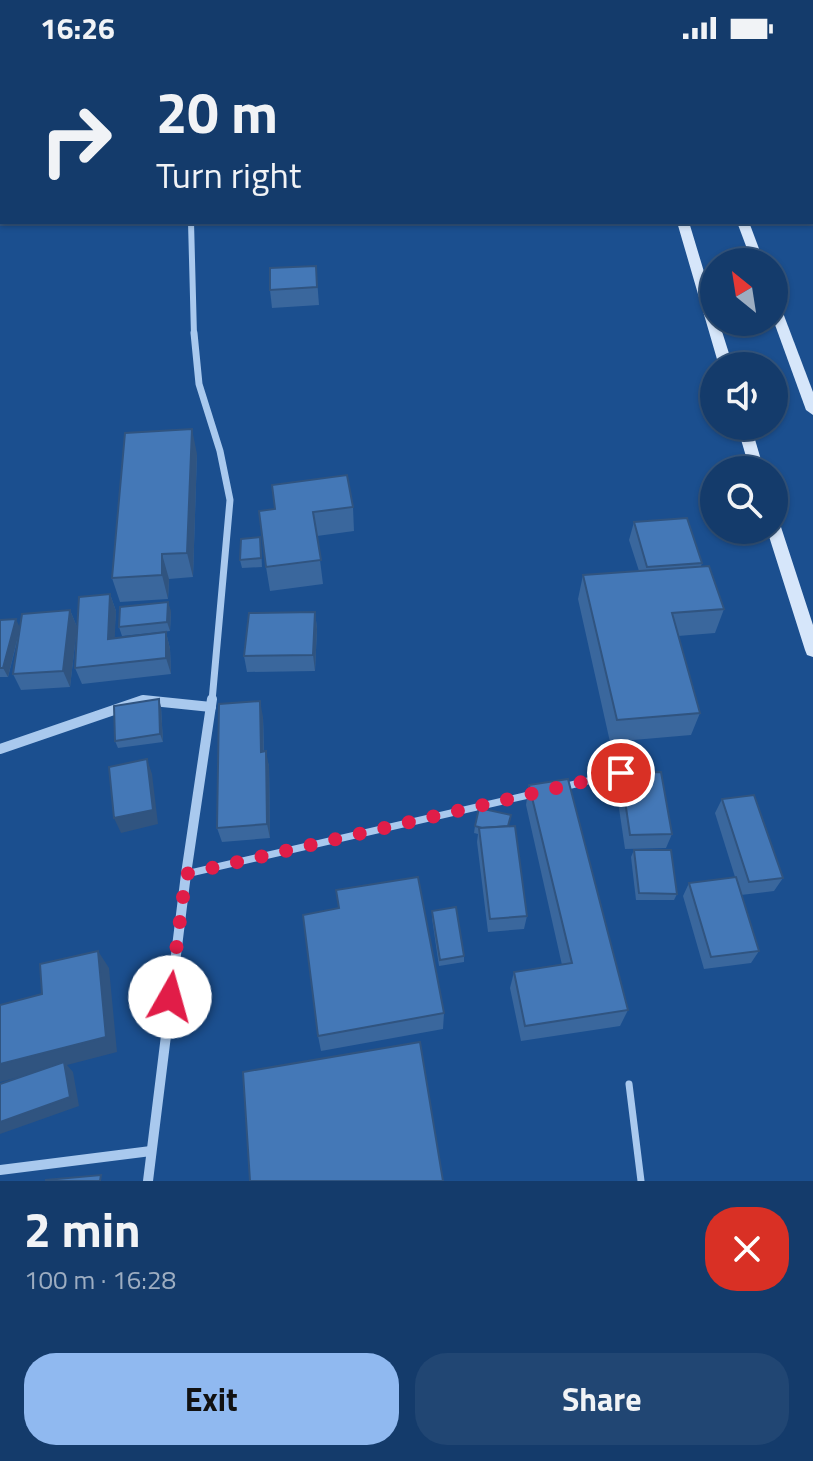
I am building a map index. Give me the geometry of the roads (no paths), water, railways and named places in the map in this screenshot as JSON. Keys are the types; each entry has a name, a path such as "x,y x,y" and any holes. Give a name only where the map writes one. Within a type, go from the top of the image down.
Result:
{"main road":[{"path":"684,224 722,352"},
{"path":"744,224 753,248"},
{"path":"786,336 813,410"},
{"path":"779,544 813,650"}],"street":[{"path":"148,1181 186,874 211,707 230,500 220,451 199,384 194,352 191,224"},
{"path":"0,749 143,700 211,707"},
{"path":"0,1170 151,1151"}],"lane":[{"path":"559,788 621,773"},
{"path":"186,874 543,791"},
{"path":"629,1084 641,1181"}]}
